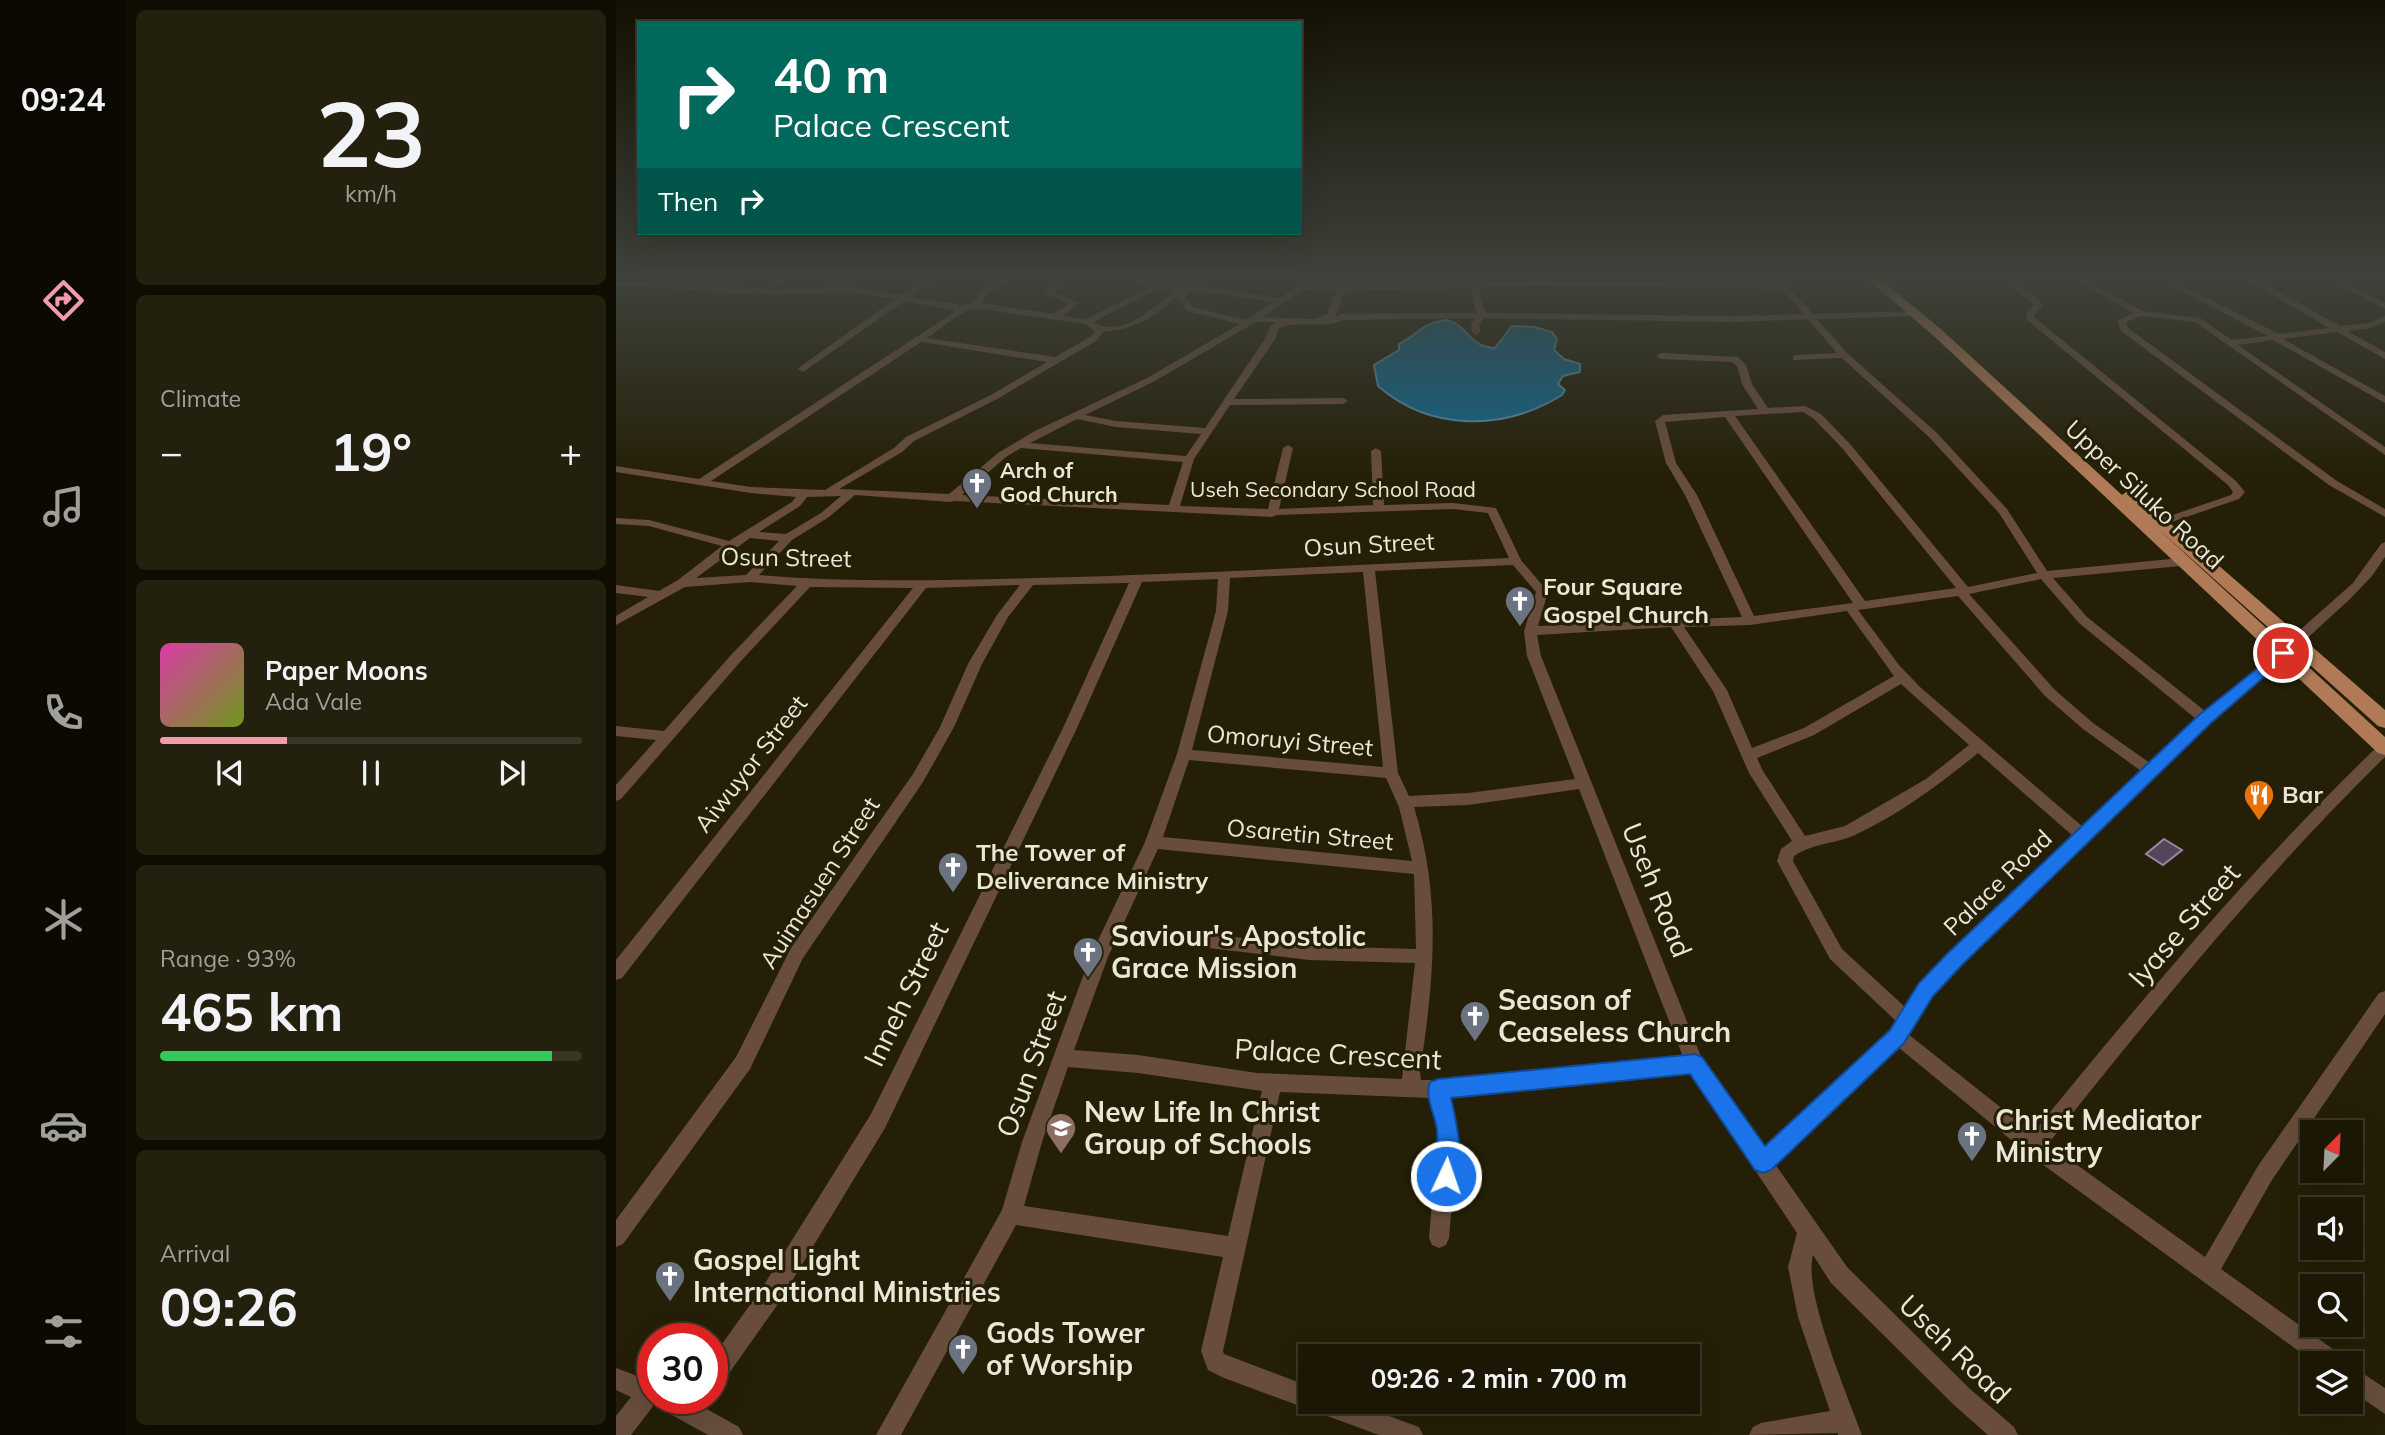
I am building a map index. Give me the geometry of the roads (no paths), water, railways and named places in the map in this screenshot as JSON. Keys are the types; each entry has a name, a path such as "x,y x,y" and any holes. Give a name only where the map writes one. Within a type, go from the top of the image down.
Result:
{"main road":[{"name":"Upper Siluko Road","path":"1948,344 2385,748"},
{"name":"Upper Siluko Road","path":"1958,344 2297,640 2385,721"}],"street":[{"path":"803,369 834,344"},
{"path":"703,481 910,344"},
{"path":"956,344 1055,360"},
{"path":"828,491 898,450 911,439 994,397 1085,344"},
{"path":"950,499 976,475 1019,445 1073,415 1150,380 1212,344"},
{"path":"1172,510 1189,459 1267,344"},
{"path":"1834,344 1933,435 2003,511 2044,575 2083,620 2205,719"},
{"path":"2062,344 2232,483 2239,492 2235,497 2160,523"},
{"path":"2144,344 2333,483 2385,514"},
{"path":"2232,344 2385,452"},
{"path":"2287,344 2385,400"},
{"path":"2363,344 2385,356"},
{"path":"1796,358 1844,355"},
{"path":"1661,356 1729,357 1739,361 1747,384 1765,411"},
{"path":"1227,402 1343,401"},
{"path":"1750,621 1691,495 1671,463 1660,421 1670,416 1805,409 1817,416 1846,446 1963,591 2050,692 2088,726 2151,771"},
{"path":"1728,414 1902,677 2082,836"},
{"path":"1073,415 1116,424 1206,431"},
{"path":"1019,445 1189,459"},
{"path":"1272,513 1288,448"},
{"path":"1376,451 1379,508"},
{"name":"Useh Secondary School Road","path":"616,469 751,490 804,494 828,491 1272,513 1452,506 1492,510 1516,561"},
{"path":"750,578 788,538 825,515 852,492"},
{"path":"616,621 682,583 731,545 796,504 804,494"},
{"path":"616,521 649,523 731,545"},
{"path":"750,535 788,538"},
{"path":"2297,640 2361,582 2375,567 2385,546"},
{"name":"Osun Street","path":"682,583 750,578 807,583 922,584 1224,577 1516,561"},
{"name":"Useh Road","path":"1516,561 1542,592 1530,631 1534,656 1695,1064 1839,1275 1962,1397 2006,1435"},
{"path":"1530,631 1750,621 1963,591 2044,575 2181,562"},
{"path":"1369,569 1391,773 1406,802 1420,858 1426,900 1424,956 1411,1072 1413,1088"},
{"name":"Osun Street","path":"888,1435 1011,1214 1032,1142 1099,957 1153,842 1184,754 1222,611 1224,577"},
{"name":"Inneh Street","path":"728,1355 770,1296 878,1121 1070,729 1137,579"},
{"name":"Auimasuen Street","path":"616,1237 743,1062 797,953 918,778 947,727 975,664 1003,615 1029,582"},
{"path":"616,795 736,658 807,583"},
{"name":"Aiwuyor Street","path":"616,973 922,584"},
{"path":"616,589 661,595"},
{"path":"1675,623 1720,690 1748,755 1801,843"},
{"name":"Palace Road","path":"1763,1162 1901,1028 1926,989 1955,959 2205,719 2283,653"},
{"path":"1748,755 1783,746 1813,732 1902,677"},
{"path":"616,731 669,736"},
{"path":"1977,746 1931,783 1849,831 1801,843 1787,853 1784,861 1836,954 1901,1028 2034,1146 2209,1270 2317,1351"},
{"name":"Iyase Street","path":"2034,1146 2185,960 2347,784 2385,748"},
{"name":"Omoruyi Street","path":"1184,754 1391,773"},
{"path":"1406,802 1468,799 1584,783"},
{"name":"Osaretin Street","path":"1153,842 1420,868"},
{"path":"1192,939 1309,953 1424,956"},
{"path":"2209,1270 2265,1173 2385,999"},
{"name":"Palace Crescent","path":"1063,1058 1138,1064 1273,1083 1438,1089 1695,1064"},
{"path":"1273,1083 1212,1351 1216,1362 1298,1394"},
{"path":"1438,1089 1448,1132 1439,1238"},
{"path":"1761,1435 1848,1427 1809,1317 1799,1267 1808,1232 1763,1162"},
{"path":"1011,1214 1236,1248"},
{"path":"616,1379 637,1388"},
{"path":"2363,1386 2385,1402"},
{"path":"616,1435 637,1413"},
{"path":"706,1414 731,1435"},
{"path":"1352,1414 1411,1435"}],"water":[{"path":"1399,344 1479,344 1495,348 1498,344 1556,344 1554,350 1564,359 1580,364 1580,372 1563,376 1558,384 1565,390 1562,395 1540,407 1492,420 1444,419 1399,401 1378,386 1374,365 1399,350"}],"place":[{"name":"Arch of God Church","path":"977,510"},
{"name":"Four Square Gospel Church","path":"1520,628"},
{"name":"Bar","path":"2259,822"},
{"name":"The Tower of Deliverance Ministry","path":"953,894"},
{"name":"Saviour's Apostolic Grace Mission","path":"1088,979"},
{"name":"Season of Ceaseless Church","path":"1475,1043"},
{"name":"New Life In Christ Group of Schools","path":"1061,1155"},
{"name":"Christ Mediator Ministry","path":"1972,1163"},
{"name":"Gospel Light International Ministries","path":"670,1303"},
{"name":"Gods Tower of Worship","path":"963,1376"}]}
